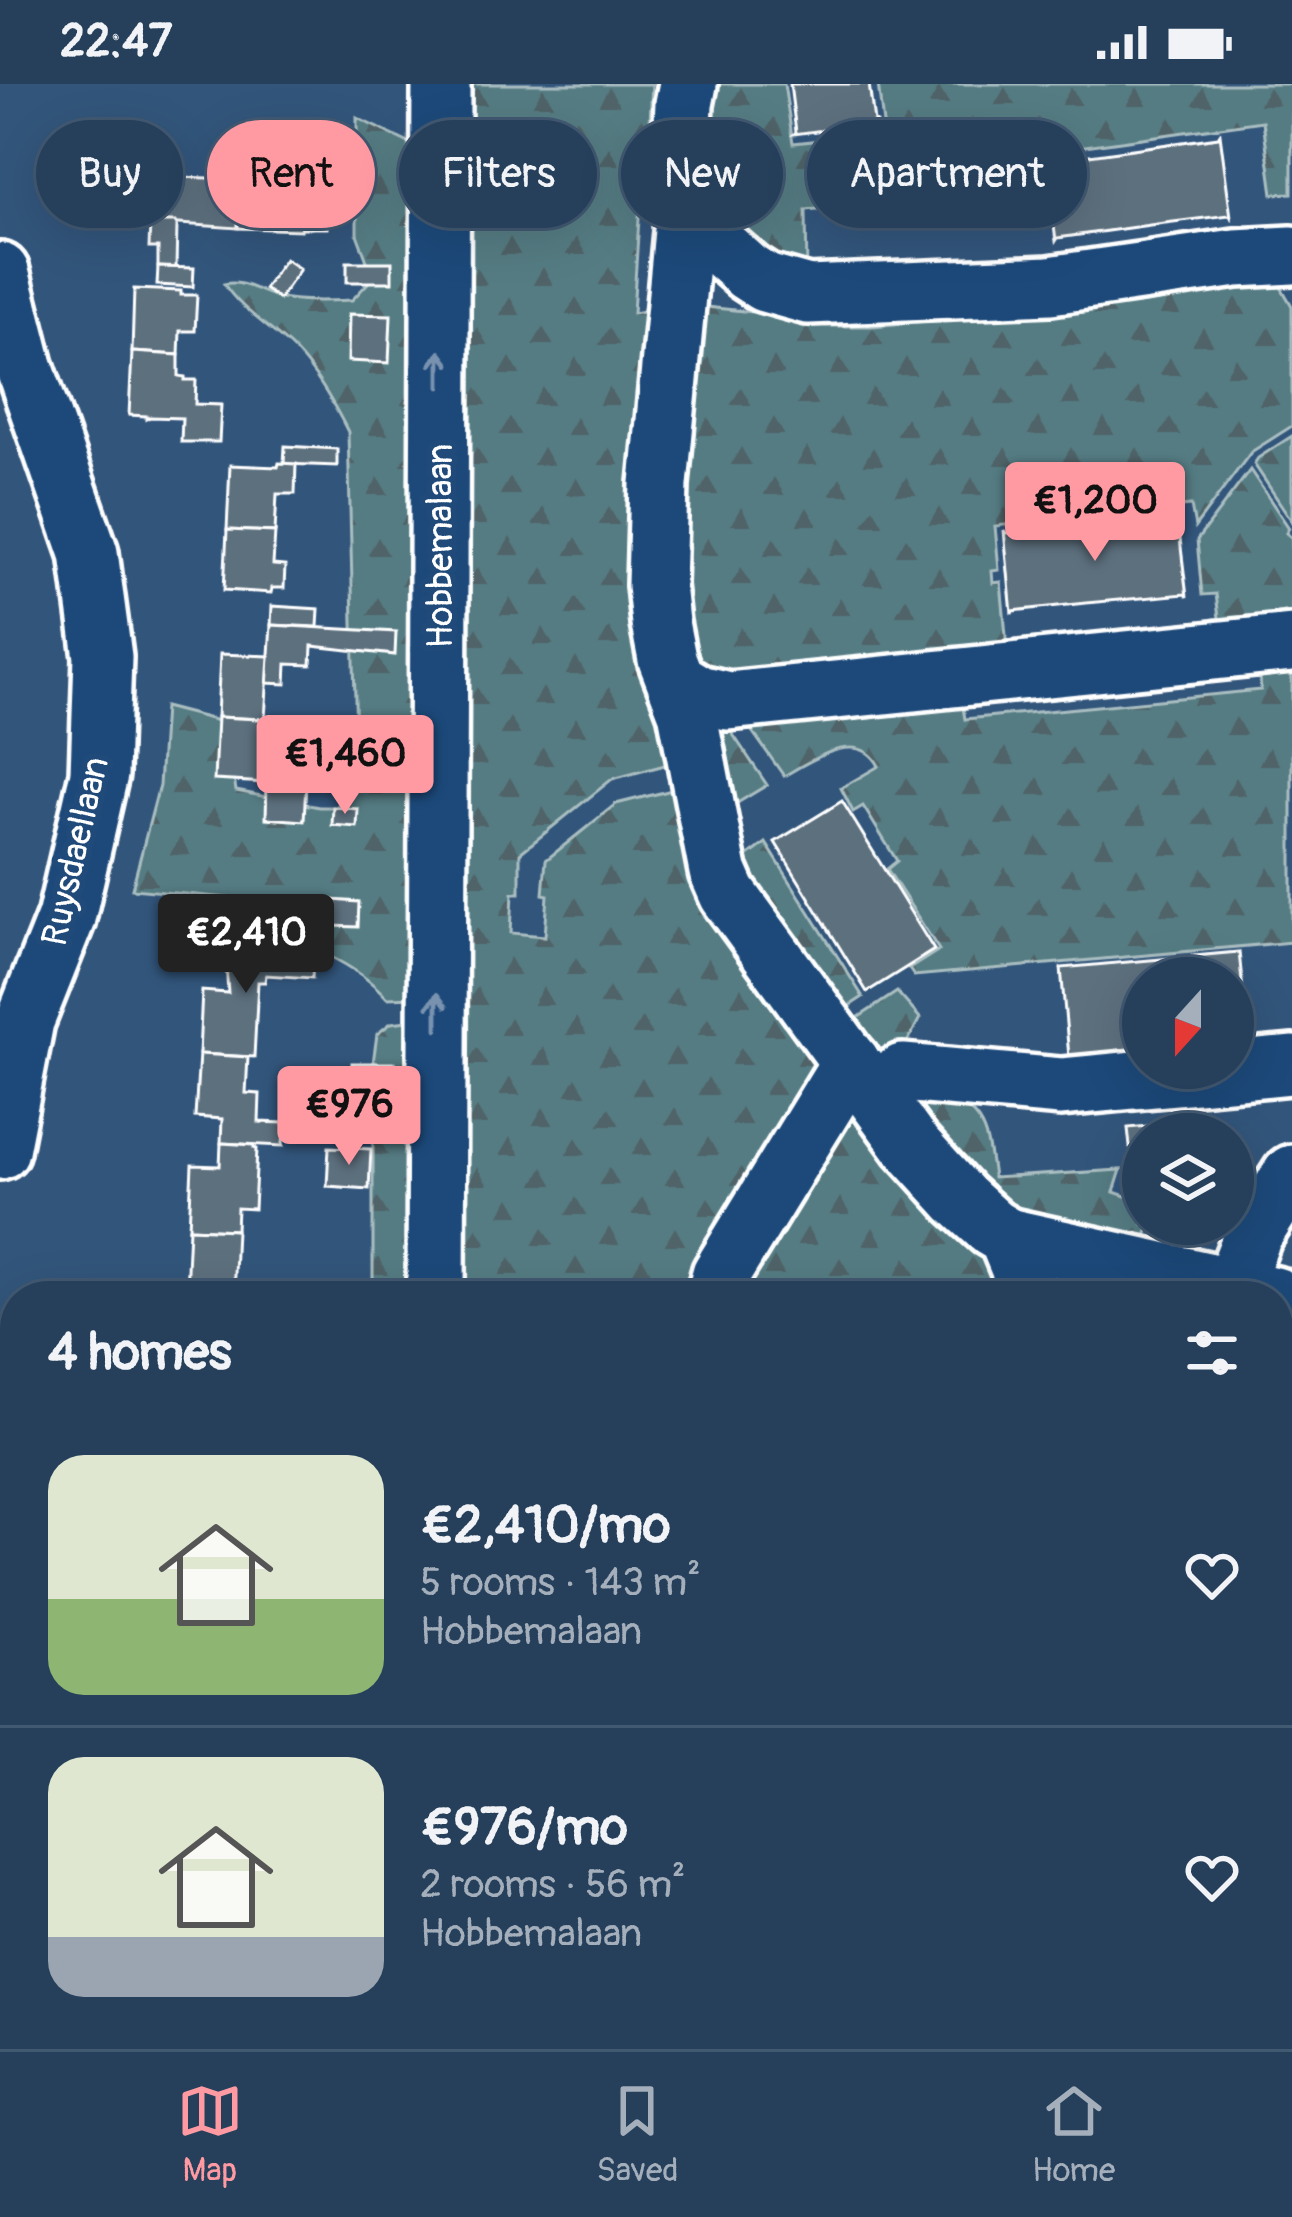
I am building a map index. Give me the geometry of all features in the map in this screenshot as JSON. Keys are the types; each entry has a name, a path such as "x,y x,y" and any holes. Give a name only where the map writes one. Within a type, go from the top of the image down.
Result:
{"street":[{"name":"Hobbemalaan","path":"436,1281 441,84"},
{"path":"683,120 688,84"},
{"path":"683,228 659,484 660,623 667,659 687,711 722,884 910,1144 992,1228 1007,1237 1207,1281"},
{"path":"704,228 712,240 765,283 808,295 1050,285 1236,258 1292,255"},
{"name":"Ruysdaellaan","path":"0,272 24,366 22,426 89,554 103,657 99,775 66,918 13,1029 0,1150"},
{"path":"678,682 698,694 728,701 1292,643"},
{"path":"720,1281 861,1077 903,1073 1060,1088 1292,1065"},
{"path":"1260,1281 1252,1235 1292,1174"},
{"path":"1007,1237 1025,1281"}],"green space":[{"path":"457,84 652,84 650,120 621,120 621,228 638,228 633,313 654,309 680,761 612,779 520,853 520,893 513,893 511,933 545,936 546,860 616,804 684,787 824,1049 710,1281 446,1281 456,228 597,228 597,120 457,120"},
{"path":"709,84 784,84 793,143 807,142 807,276 754,255 736,228 783,228 783,120 709,120"},
{"path":"878,84 1292,84 1292,193 1273,194 1263,121 1087,146 1087,120 882,120"},
{"path":"375,127 399,138 399,228 417,228 416,997 387,998 359,973 327,955 324,907 132,889 159,786 164,707 226,723 236,791 319,807 336,807 348,794 356,737 348,432 303,360 224,284 246,285 281,298 352,300 368,283 367,261 357,228 375,228"},
{"path":"1277,280 1292,306 1292,426 1251,452 1195,527 1191,506 995,526 999,570 992,571 993,583 1001,582 1008,657 713,682 682,640 679,621 696,306 827,326 872,326"},
{"path":"1292,436 1292,521 1254,464"},
{"path":"1250,470 1292,538 1292,632 1205,640 1203,621 1219,618 1216,594 1202,595 1197,540"},
{"path":"1292,657 1292,942 914,976 909,969 939,950 887,869 897,861 863,806 853,812 841,788 879,766 870,755 847,748 820,756 784,776 737,710 960,690 965,719 1261,690 1258,660"},
{"path":"728,727 767,785 734,805 710,729"},
{"path":"766,843 863,997 834,1016 732,868"},
{"path":"897,992 920,1018 905,1047 878,1056 844,1027"},
{"path":"416,1020 415,1281 373,1281 373,1063 377,1034 391,1023"},
{"path":"917,1101 952,1102 967,1109 985,1134 993,1178 1121,1170 1114,1192 1122,1195 1122,1245 1143,1245 1140,1256 1025,1228 915,1124"},
{"path":"848,1103 985,1250 1005,1281 737,1281"}],"building":[{"path":"790,84 869,84 874,120 807,120 807,132 796,132"},
{"path":"1220,134 1231,217 1056,241 1054,228 1087,228 1087,155"},
{"path":"183,177 207,178 207,226 183,224"},
{"path":"150,228 177,228 176,268 158,267 158,248 149,248"},
{"path":"285,259 300,269 279,299 264,289"},
{"path":"347,262 392,262 392,282 347,282"},
{"path":"158,267 194,268 193,287 157,285"},
{"path":"134,289 197,295 195,331 180,331 179,355 132,352"},
{"path":"349,314 391,315 389,363 348,361"},
{"path":"132,352 179,355 179,376 196,380 195,404 221,405 219,442 181,442 182,418 129,415"},
{"path":"285,446 337,449 337,466 284,464"},
{"path":"279,463 296,464 295,494 277,494 275,532 227,530 230,465 278,467"},
{"path":"1177,514 1187,597 1086,603 1012,614 1004,530"},
{"path":"227,530 275,532 273,565 285,566 284,588 272,588 271,593 224,590"},
{"path":"272,606 319,609 318,627 271,625"},
{"path":"271,625 396,632 395,655 312,646 311,665 287,664 286,684 267,683"},
{"path":"220,654 269,656 265,719 217,717"},
{"path":"217,717 279,720 276,756 284,756 283,782 306,783 304,821 266,818 267,783 214,780"},
{"path":"842,801 934,950 867,992 775,842"},
{"path":"333,807 358,809 357,827 332,825"},
{"path":"332,900 359,902 358,927 331,926"},
{"path":"262,940 266,946 314,948 312,978 266,975 265,982 258,982 254,1057 199,1054 202,991 228,993 230,943 256,945"},
{"path":"1239,952 1240,957 1183,957"},
{"path":"1122,963 1122,1052 1069,1057 1061,968"},
{"path":"199,1054 248,1057 246,1093 260,1094 259,1122 284,1123 283,1146 221,1143 222,1119 195,1117"},
{"path":"352,1063 394,1063 393,1108 352,1108"},
{"path":"221,1143 257,1149 254,1209 237,1208 236,1230 189,1228 192,1165 220,1166"},
{"path":"329,1147 371,1149 369,1189 327,1186"},
{"path":"189,1228 236,1230 234,1281 186,1281"}]}
